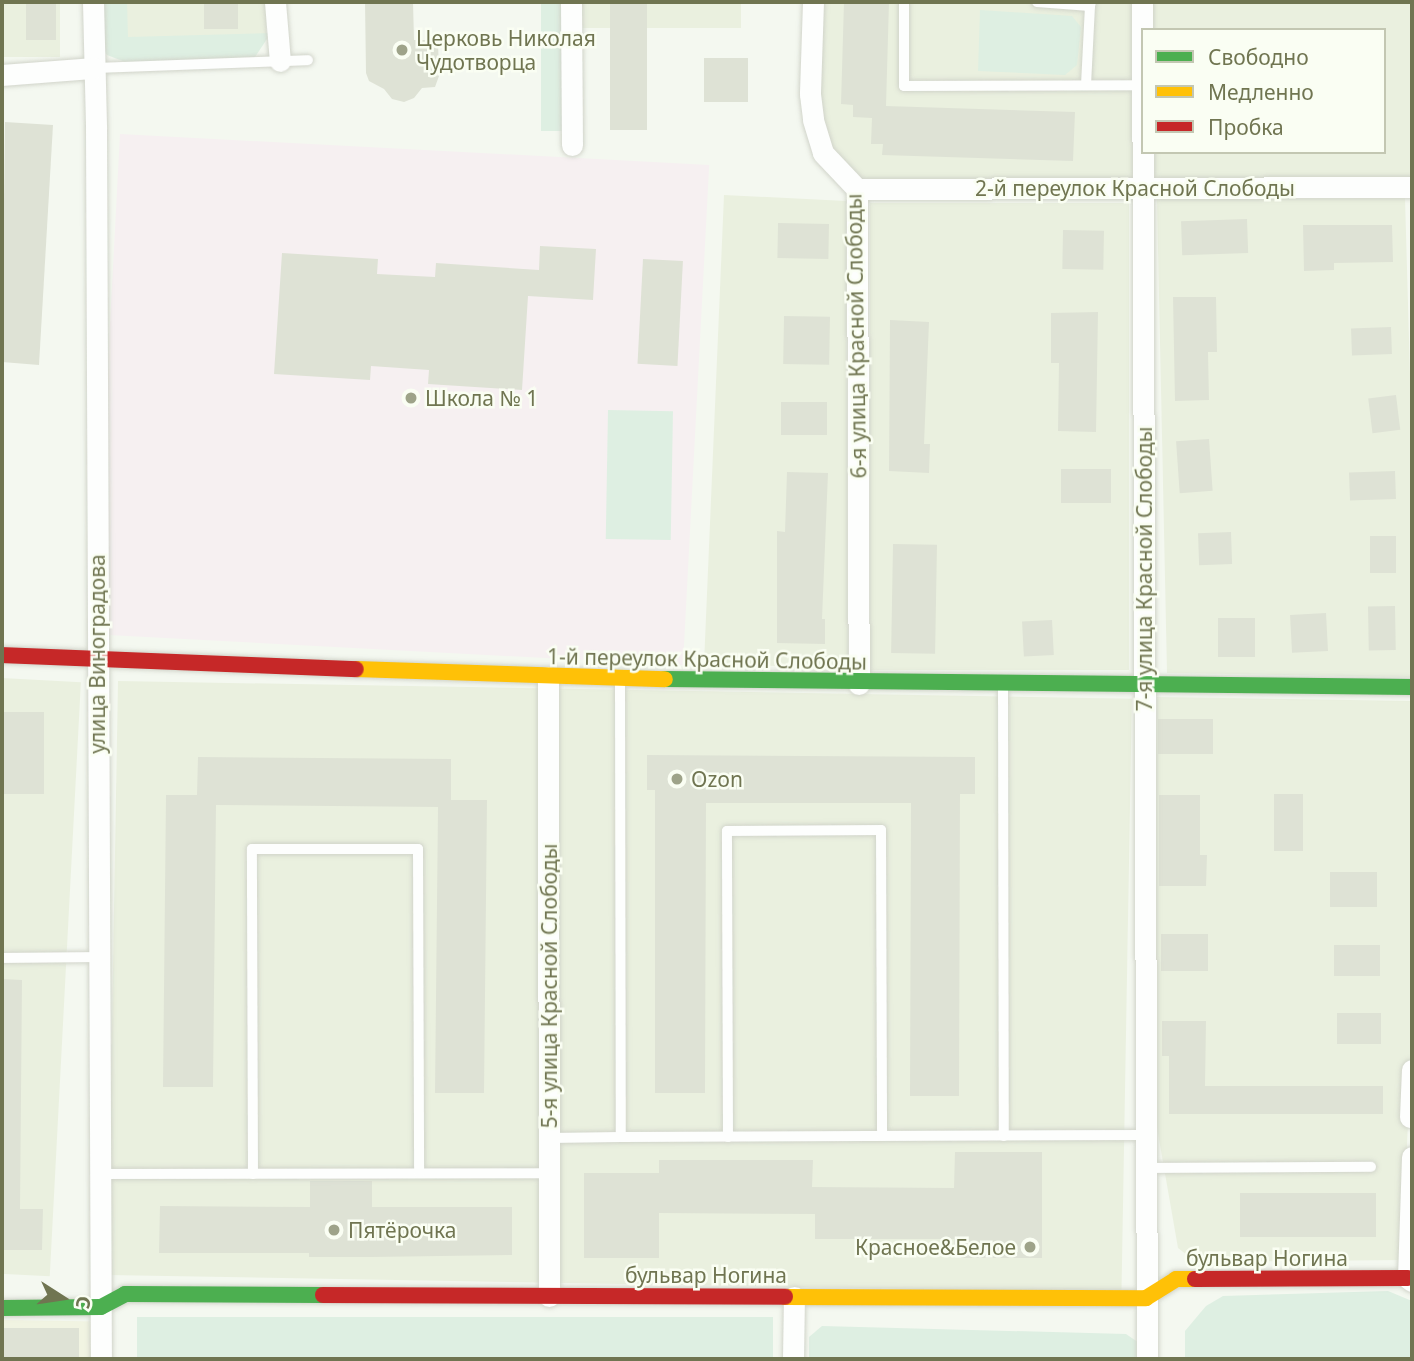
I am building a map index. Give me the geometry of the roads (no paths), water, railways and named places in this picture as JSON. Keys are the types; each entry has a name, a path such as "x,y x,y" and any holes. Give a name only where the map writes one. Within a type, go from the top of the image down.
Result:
{"street":[{"name":"улица Виноградова","path":"93,2 101,1359"},
{"path":"275,2 280,61"},
{"path":"571,2 572,145"},
{"name":"6-я улица Красной Слободы","path":"813,2 810,94 813,120 823,153 857,189 859,684"},
{"name":"7-я улица Красной Слободы","path":"1142,2 1142,28"},
{"path":"2,75 94,68"},
{"name":"7-я улица Красной Слободы","path":"1143,154 1147,1359"},
{"name":"2-й переулок Красной Слободы","path":"857,189 1412,187"},
{"name":"1-й переулок Красной Слободы","path":"2,655 620,679 1144,687 1412,687"},
{"name":"5-я улица Красной Слободы","path":"548,677 549,1296"},
{"path":"1410,1116 1412,1070"},
{"path":"1410,1280 1412,1157"},
{"name":"бульвар Ногина","path":"2,1308 101,1307 125,1294 1146,1298 1176,1279 1410,1280"},
{"path":"793,1359 794,1297"}],"lane":[{"path":"904,2 904,86 1141,85"},
{"path":"1037,2 1091,4 1086,85"},
{"path":"94,68 308,60"},
{"path":"620,679 621,1137"},
{"path":"1003,685 1004,1136"},
{"path":"728,1137 727,831 869,830 881,830 882,1136"},
{"path":"253,1174 252,849 418,849 419,1173"},
{"path":"2,958 98,957"},
{"path":"549,1138 1145,1135"},
{"path":"1145,1168 1371,1167"},
{"path":"99,1174 550,1173"}],"place":[{"name":"Церковь Николая Чудотворца","path":"402,50"},
{"name":"Школа № 1","path":"411,398"},
{"name":"Ozon","path":"677,779"},
{"name":"Пятёрочка","path":"334,1230"},
{"name":"Красное&Белое","path":"1030,1247"}]}
